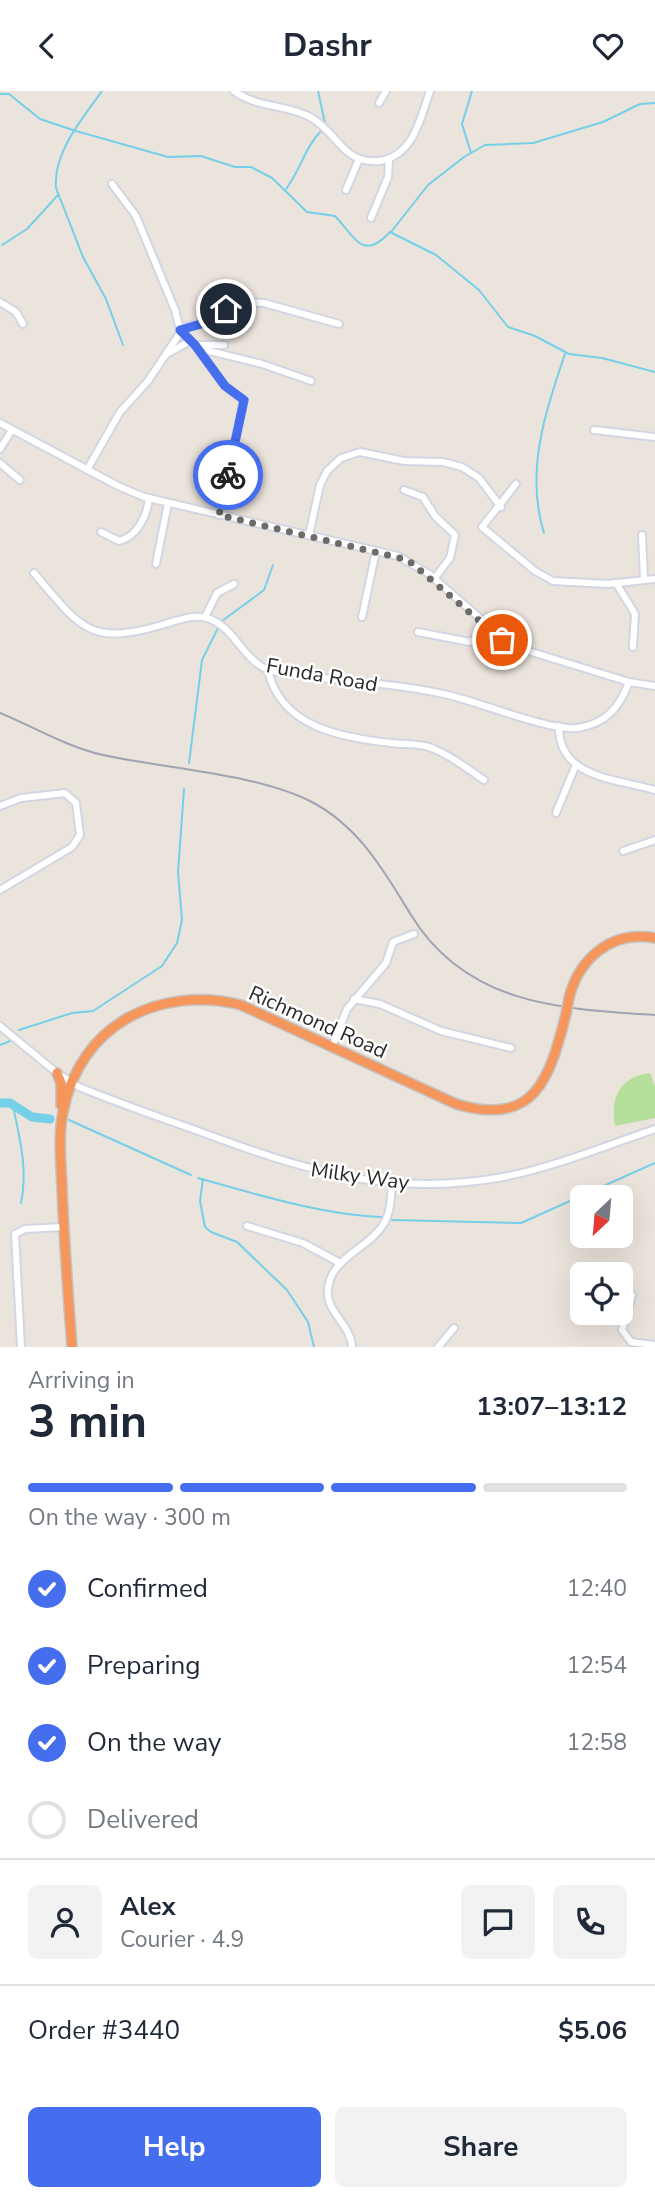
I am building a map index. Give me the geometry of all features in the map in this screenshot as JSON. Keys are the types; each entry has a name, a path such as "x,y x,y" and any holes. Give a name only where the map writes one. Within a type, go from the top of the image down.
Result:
{"highway":[{"name":"Richmond Road","path":"72,1347 63,1227 62,1113 71,1084 96,1045 112,1028 143,1009 182,999 211,999 241,1005 456,1104 497,1111 522,1102 545,1079 552,1067 569,998 581,968 605,945 632,936 655,938"},
{"path":"57,1073 61,1083 62,1113"}],"street":[{"path":"234,91 251,101 314,119 346,151 359,159 389,159 409,144 430,91"},
{"path":"379,103 386,91"},
{"path":"346,190 359,159"},
{"path":"371,218 388,177 389,159"},
{"path":"112,184 136,216 175,310 180,330 194,344 225,386 245,403 219,515"},
{"path":"0,302 16,312 23,324"},
{"path":"88,470 120,412 143,387 180,330 208,322 245,302 264,303 339,324"},
{"path":"194,344 311,381"},
{"path":"165,355 194,344 224,345"},
{"path":"0,423 88,470 149,498 408,560 434,579 490,629 523,651 629,682 655,686"},
{"path":"0,449 12,430"},
{"path":"594,430 655,436"},
{"path":"309,535 322,480 341,458 366,452 420,463 443,462 473,473 488,487 501,507"},
{"path":"0,463 20,480"},
{"path":"516,484 501,507 484,524 486,531 549,580 560,583 616,583 643,578 655,579"},
{"path":"404,490 423,497 435,516 455,535 450,558 434,579"},
{"path":"101,532 119,541 127,538 144,517 149,498"},
{"path":"156,564 168,503"},
{"path":"642,535 643,578"},
{"path":"362,617 376,551"},
{"path":"34,572 76,621 99,633 127,634 187,617 205,617 217,593 234,584"},
{"path":"616,583 635,614 633,647"},
{"name":"Funda Road","path":"205,617 224,627 248,657 268,670 447,694 559,726 583,726 612,714 622,701 629,682"},
{"path":"418,632 470,642 490,629"},
{"path":"268,670 281,700 315,727 356,740 434,748 484,780"},
{"path":"559,726 562,752 575,767 655,790"},
{"path":"556,813 575,767"},
{"path":"0,806 20,798 65,793 76,803 80,835 72,847 0,890"},
{"path":"623,851 655,840"},
{"path":"332,1048 344,1015 354,999 386,963 393,942 414,934"},
{"path":"354,999 380,1004 441,1031 511,1048"},
{"name":"Milky Way","path":"0,1026 71,1084 303,1168 392,1183 457,1183 527,1172 655,1129"},
{"path":"352,1347 350,1332 328,1298 329,1281 340,1263 383,1227 390,1209 392,1183"},
{"path":"247,1226 303,1243 340,1263"},
{"path":"21,1347 15,1234 25,1229 63,1227"},
{"path":"623,1325 622,1330 631,1342 655,1345"},
{"path":"438,1347 454,1328"}],"green space":[{"path":"650,1073 655,1086 655,1118 615,1126 614,1106 619,1091 631,1079"}],"waterway":[{"path":"102,91 64,149 56,175 56,188 83,257 106,299 123,345"},
{"path":"318,91 325,123"},
{"path":"471,153 462,124 472,91"},
{"path":"0,94 9,94 40,119 76,131 168,157 201,156 235,167 251,167 272,178 307,212 335,216 354,238 366,246 381,241 390,232 436,255 479,290 508,327 535,336 569,354 602,358 655,372"},
{"path":"391,232 428,185 464,157 485,145 533,143 603,122 640,104 655,103"},
{"path":"286,189 321,131"},
{"path":"2,245 27,229 58,195"},
{"path":"544,533 536,488 537,465 545,420 565,354"},
{"path":"222,621 264,590 273,565"},
{"path":"189,763 202,660 218,628"},
{"path":"19,1030 72,1013 93,1011 162,966 177,943 182,920 178,872 184,789"},
{"path":"0,1045 10,1041"},
{"path":"0,1103 10,1103 32,1117 50,1119"},
{"path":"13,1106 23,1166 21,1203"},
{"path":"69,1120 191,1175"},
{"path":"392,1220 521,1223 655,1163"},
{"path":"198,1178 313,1208 382,1217"},
{"path":"203,1179 200,1201 205,1227 237,1242 287,1290 308,1322 314,1347"}],"railway":[{"path":"0,713 64,742 103,755 236,778 263,784 310,801 343,823 356,836 380,866 433,945 459,968 487,985 518,997 585,1009 655,1015"}],"way so far":[{"path":"228,475 219,515 408,560 429,574 502,640"}],"route":[{"path":"226,309 208,322 186,326 180,330 195,345 225,386 244,400 228,475"}]}
